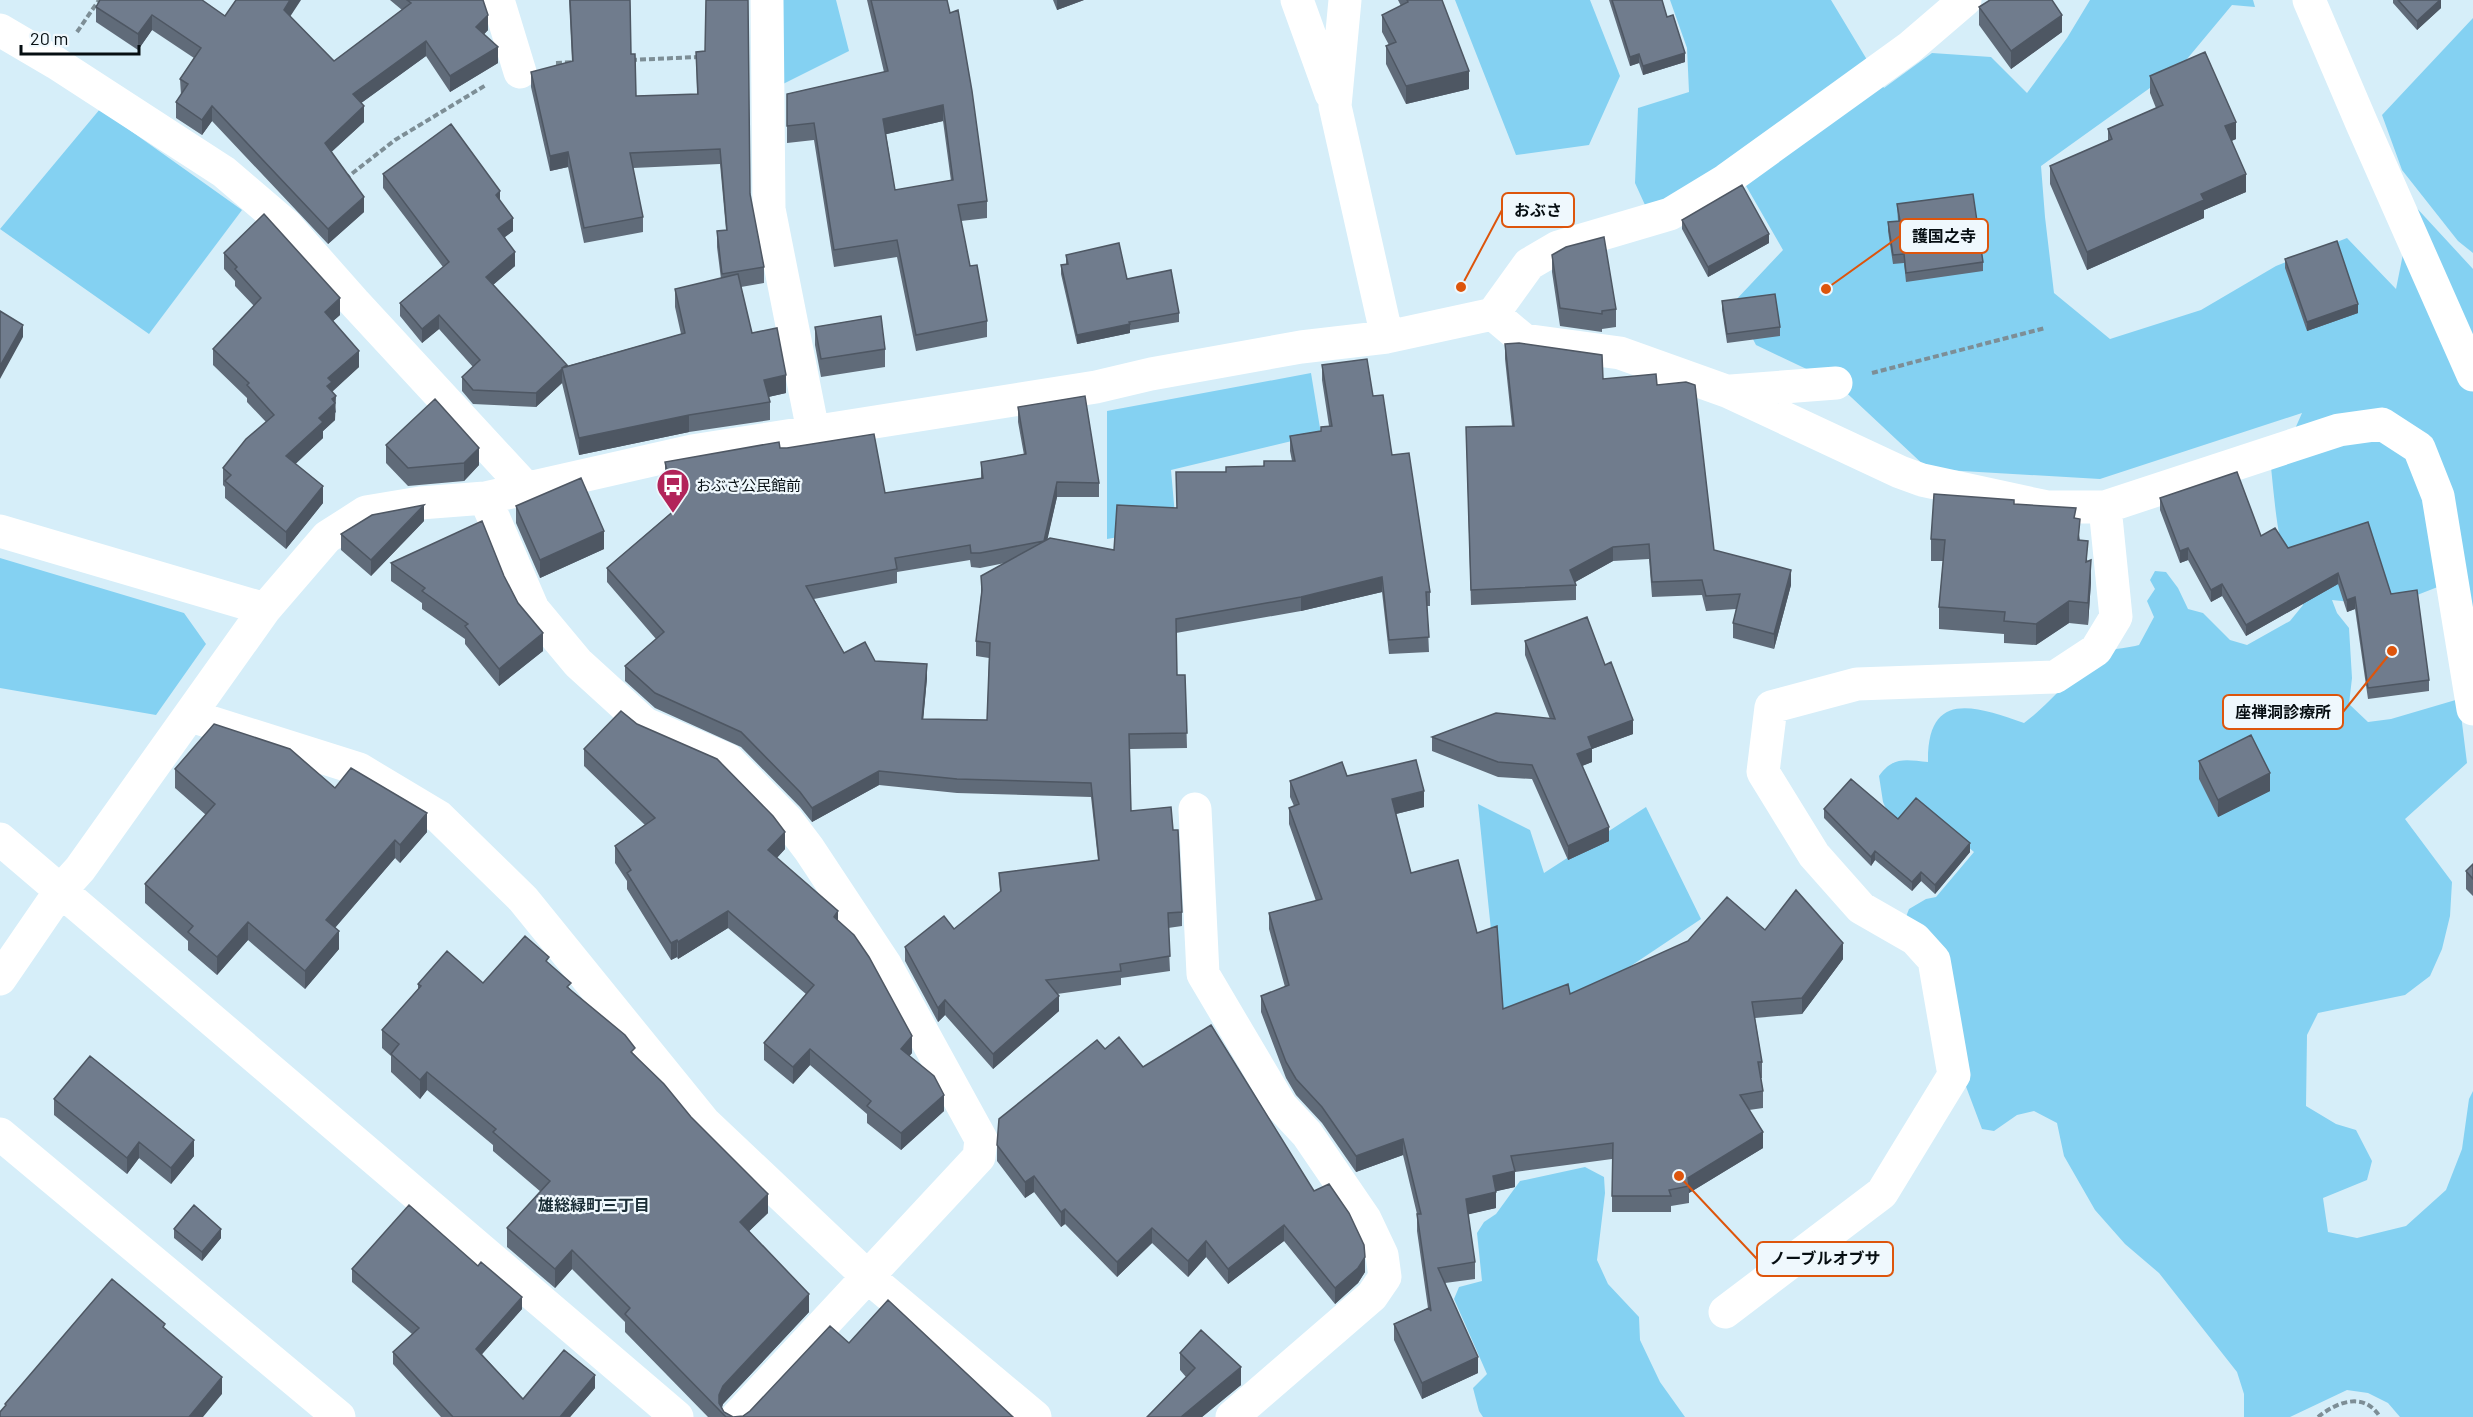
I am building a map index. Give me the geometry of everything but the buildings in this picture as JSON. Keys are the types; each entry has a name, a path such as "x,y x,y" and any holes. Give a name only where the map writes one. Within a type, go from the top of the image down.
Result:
{"street":[{"path":"498,0 520,72"},
{"path":"767,0 769,208 813,431"},
{"path":"1297,0 1335,106 1387,337"},
{"path":"1335,106 1345,0"},
{"path":"0,979 61,890 80,869 265,609 327,537 366,512 420,503 485,498 525,487 692,451 1096,387 1151,374 1301,347 1387,337 1493,314 1529,264 1558,247 1670,214 1717,186 1909,48 1965,0"},
{"path":"2309,0 2362,124 2466,334 2473,375"},
{"path":"0,30 56,63 224,172 286,225 525,487"},
{"path":"1493,314 1524,340 1620,353 1729,392 1900,472 1922,480 2047,507 2105,507 2339,430 2382,424 2419,448 2438,496 2473,709"},
{"path":"1729,392 1836,383"},
{"path":"485,498 533,609 578,663 645,724 728,760 787,820 809,849 885,964 981,1138 979,1157 737,1417"},
{"path":"1725,1312 1882,1193 1954,1075 1934,960 1915,939 1860,908 1814,855 1763,772 1772,707 1857,684 2055,677 2096,650 2116,617 2105,507"},
{"path":"0,531 265,609"},
{"path":"191,716 359,769 439,817 523,898 705,1122 868,1277 1035,1417"},
{"path":"1195,809 1203,974 1281,1106 1307,1134 1365,1219 1382,1255 1385,1277 1372,1296 1232,1417"},
{"path":"0,839 677,1417"},
{"path":"0,1134 339,1417"}],"path":[{"path":"1836,383 2045,328"},
{"path":"2318,1417 2329,1408 2346,1401 2362,1402 2380,1417"}],"shaded area":[{"path":"776,0 836,0 849,51 779,86"},
{"path":"1455,0 1590,0 1620,76 1589,145 1516,155"},
{"path":"1670,0 1831,0 1884,88 1932,53 1991,57 2027,93 2067,38 2090,0 2253,0 2255,7 2232,5 2182,65 2041,166 2054,293 2110,339 2201,310 2276,266 2347,238 2396,289 2413,204 2473,269 2473,634 2453,581 2389,606 2332,600 2337,613 2349,628 2352,678 2349,704 2368,722 2391,719 2459,699 2467,763 2405,819 2452,882 2450,916 2442,949 2430,976 2405,995 2318,1013 2307,1035 2306,1106 2336,1124 2356,1130 2372,1161 2367,1180 2323,1198 2328,1232 2357,1238 2406,1226 2446,1190 2462,1149 2469,1099 2473,1091 2473,1417 2400,1417 2388,1403 2368,1393 2347,1390 2290,1417 2244,1417 2244,1394 2237,1372 2159,1273 2125,1244 2095,1210 2064,1156 2057,1123 2034,1111 2017,1115 1994,1131 1982,1129 1904,922 1909,909 1926,899 1936,897 1974,852 1917,803 1899,821 1891,820 1883,802 1879,776 1895,762 1907,760 1928,762 1930,739 1936,723 1945,713 1957,709 1972,709 2024,723 2095,658 2106,652 2139,645 2154,617 2147,601 2155,589 2150,580 2155,571 2166,572 2178,588 2188,609 2203,613 2230,640 2247,645 2290,621 2303,605 2289,572 2280,538 2271,467 2279,465 2302,413 2100,479 1928,469 1836,383 1756,345 1734,302 1783,250 1734,165 1650,216 1635,183 1638,108 1689,92 1687,48"},
{"path":"2473,18 2473,253 2458,241 2402,170 2382,115"},
{"path":"100,109 242,210 149,334 0,229"},
{"path":"1311,373 1321,434 1171,470 1176,527 1107,539 1107,411"},
{"path":"0,558 184,613 206,644 156,715 0,688"},
{"path":"1478,804 1530,830 1544,873 1646,807 1701,919 1568,1008 1501,1027"},
{"path":"1585,1167 1604,1177 1605,1193 1597,1260 1608,1284 1639,1317 1640,1340 1660,1382 1685,1417 1483,1417 1479,1411 1473,1388 1487,1374 1454,1299 1459,1287 1482,1281 1477,1233 1484,1222 1496,1214 1520,1181"}],"place":[{"name":"おぶさ","path":"1461,287"},
{"name":"護国之寺","path":"1826,289"},
{"name":"おぶさ公民館前","path":"673,514"},
{"name":"座禅洞診療所","path":"2392,651"},
{"name":"ノーブルオブサ","path":"1679,1176"}],"district":[{"name":"雄総緑町三丁目","path":"594,1204"}]}
